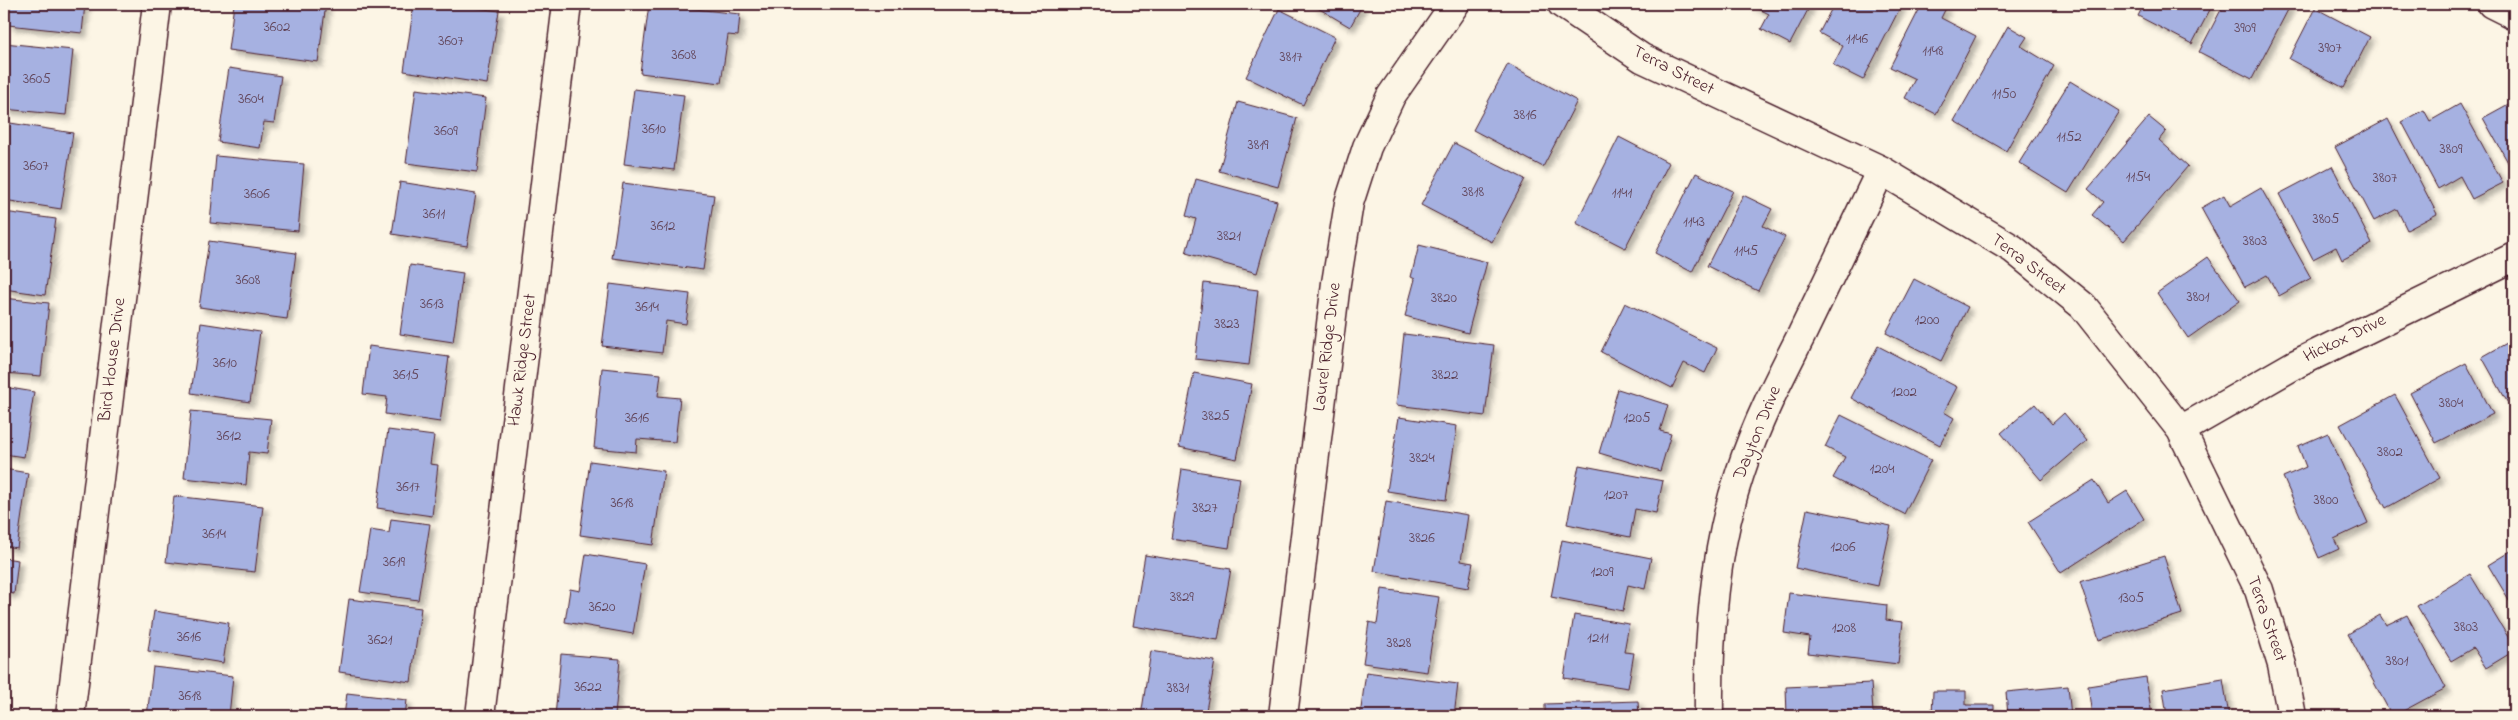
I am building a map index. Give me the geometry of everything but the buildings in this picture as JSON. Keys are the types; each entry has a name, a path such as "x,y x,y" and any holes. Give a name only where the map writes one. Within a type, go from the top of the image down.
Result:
{"street":[{"name":"Bird House Drive","path":"70,716 156,4"},
{"name":"Hawk Ridge Street","path":"480,716 567,4"},
{"name":"Laurel Ridge Drive","path":"1283,716 1331,321 1350,204 1367,147 1391,96 1455,4"},
{"name":"Terra Street","path":"1562,4 1642,58 1881,170 2012,249 2083,306 2181,430 2259,590 2282,665 2292,716"},
{"path":"2492,4 2514,15"},
{"name":"Dayton Drive","path":"1709,716 1708,680 1715,585 1726,525 1740,473 1762,415 1881,170"},
{"name":"Hickox Drive","path":"2181,430 2296,364 2514,257"}]}
